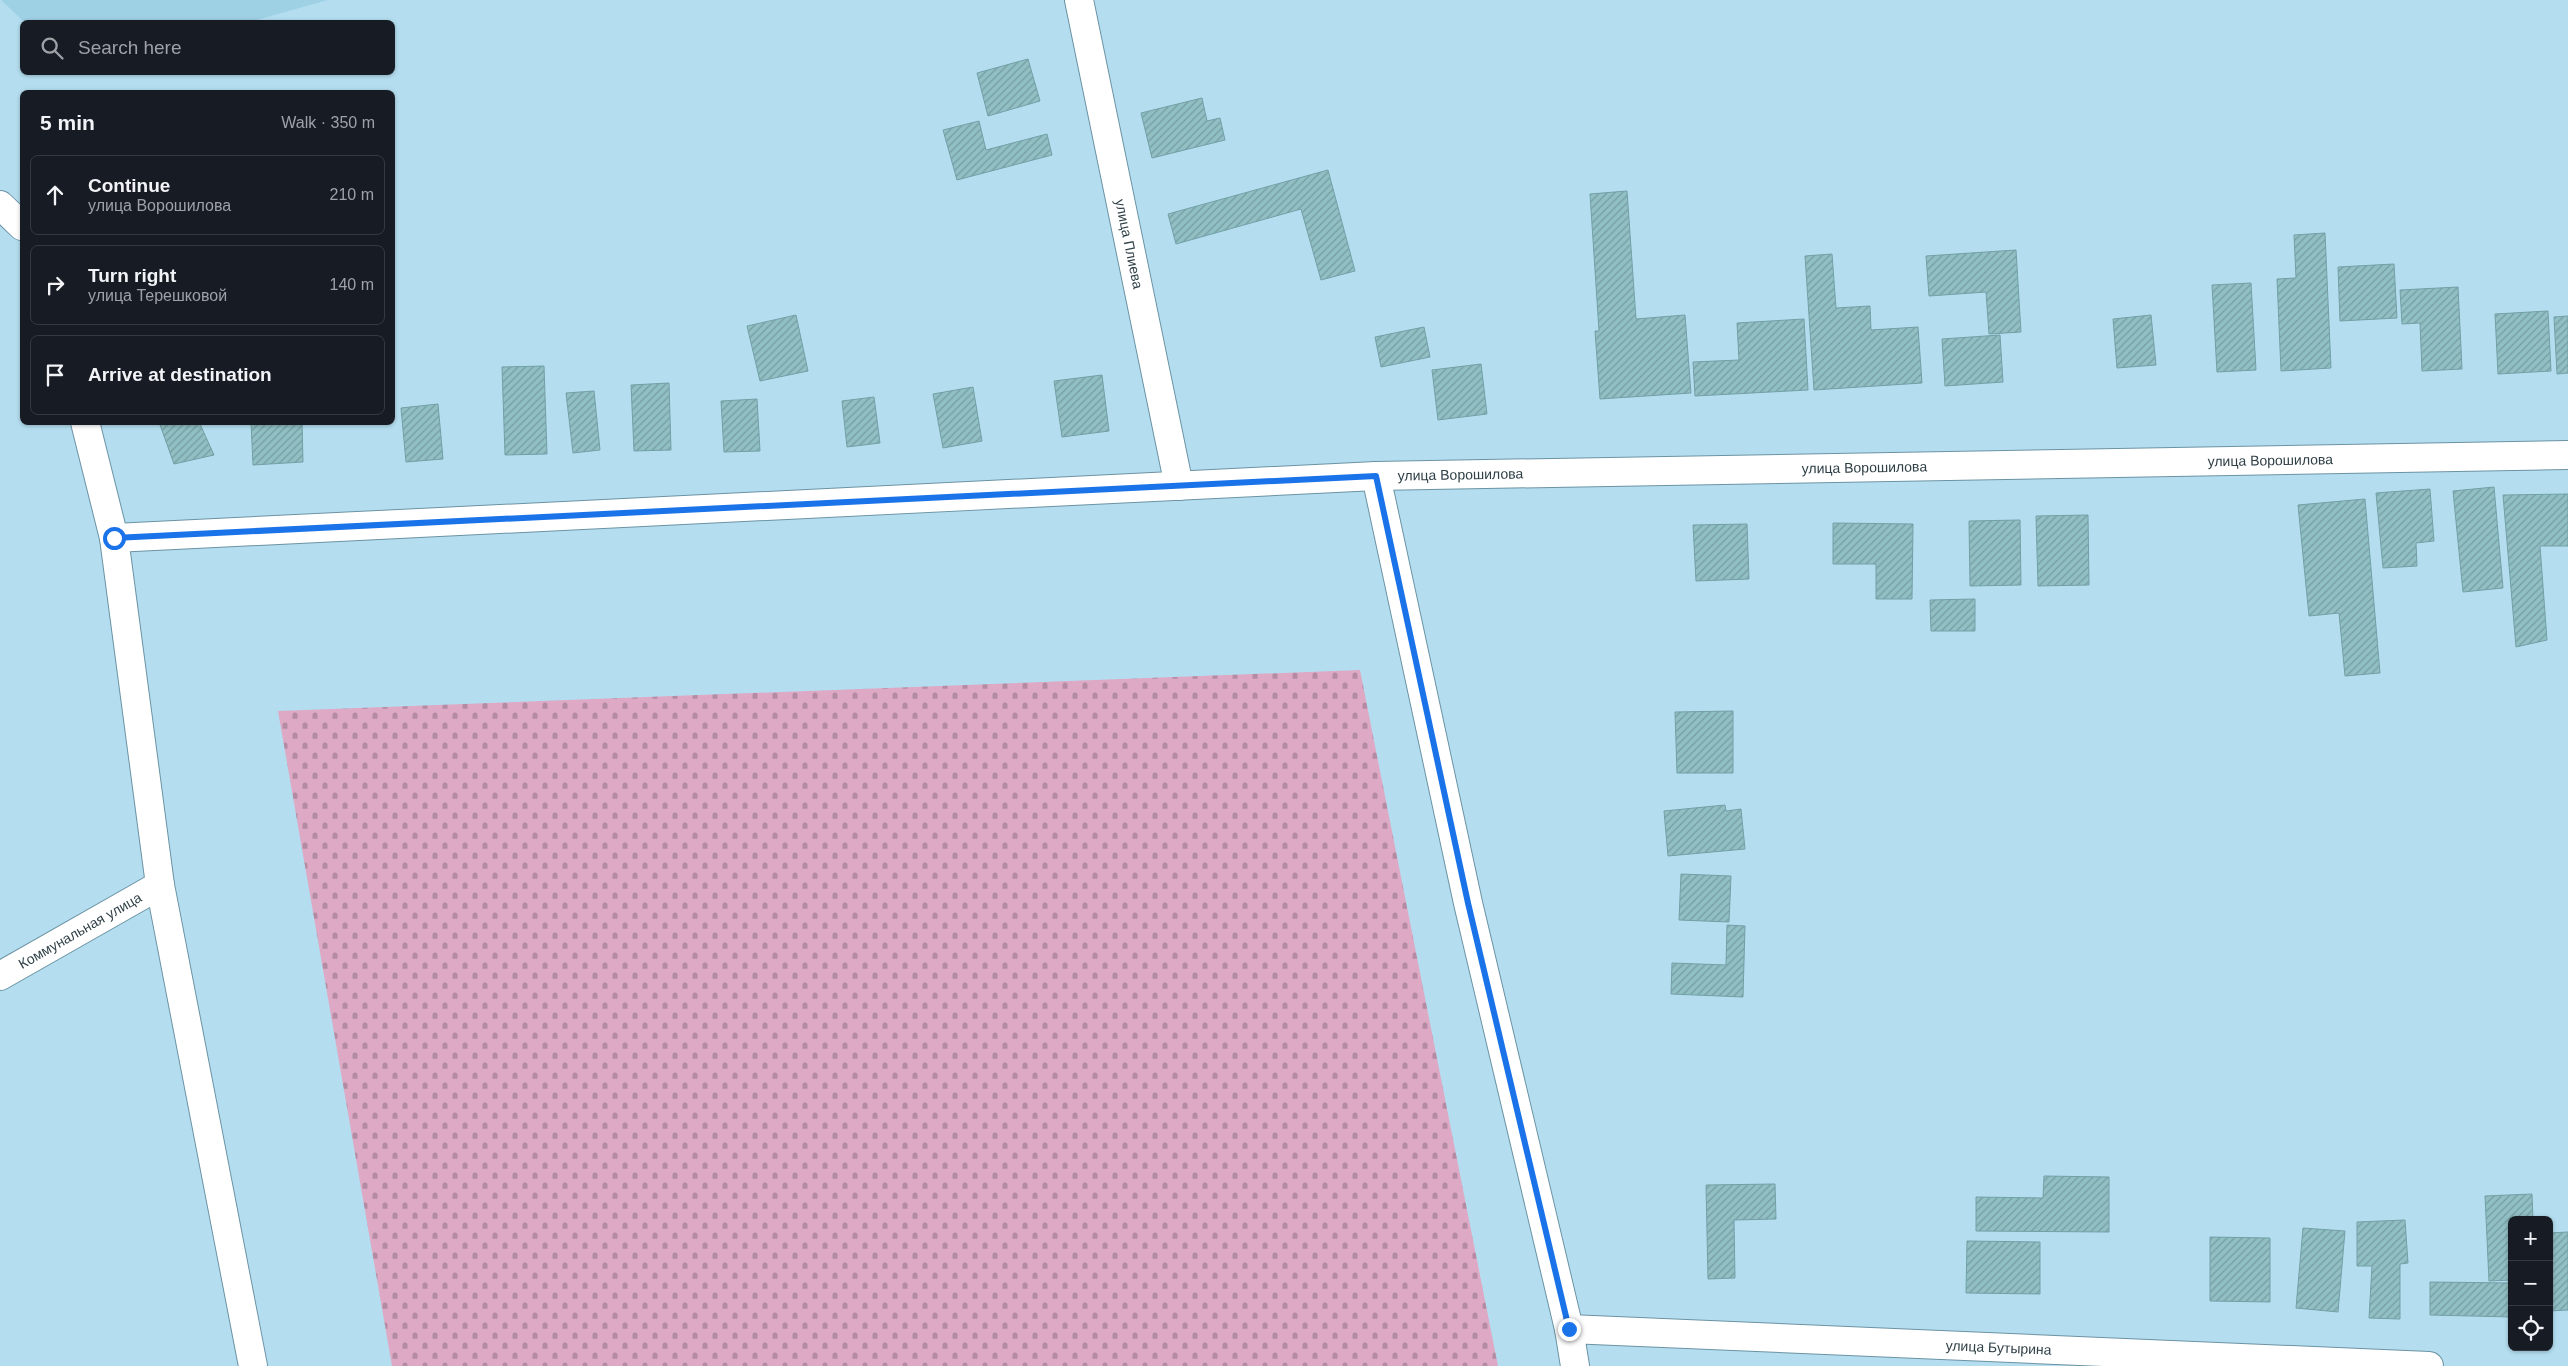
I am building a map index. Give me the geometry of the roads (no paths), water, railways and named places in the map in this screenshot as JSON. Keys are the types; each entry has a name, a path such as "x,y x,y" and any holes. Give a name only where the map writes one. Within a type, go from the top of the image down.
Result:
{"street":[{"name":"улица Плиева","path":"1080,0 1179,486"},
{"path":"0,205 20,224"},
{"path":"86,425 114,538 160,885 253,1366"},
{"name":"улица Ворошилова","path":"114,538 1376,476 2568,455"},
{"path":"1376,476 1468,903 1569,1329 1575,1366"},
{"name":"Коммунальная улица","path":"0,976 160,885"},
{"name":"улица Бутырина","path":"1569,1329 2429,1366"}]}
